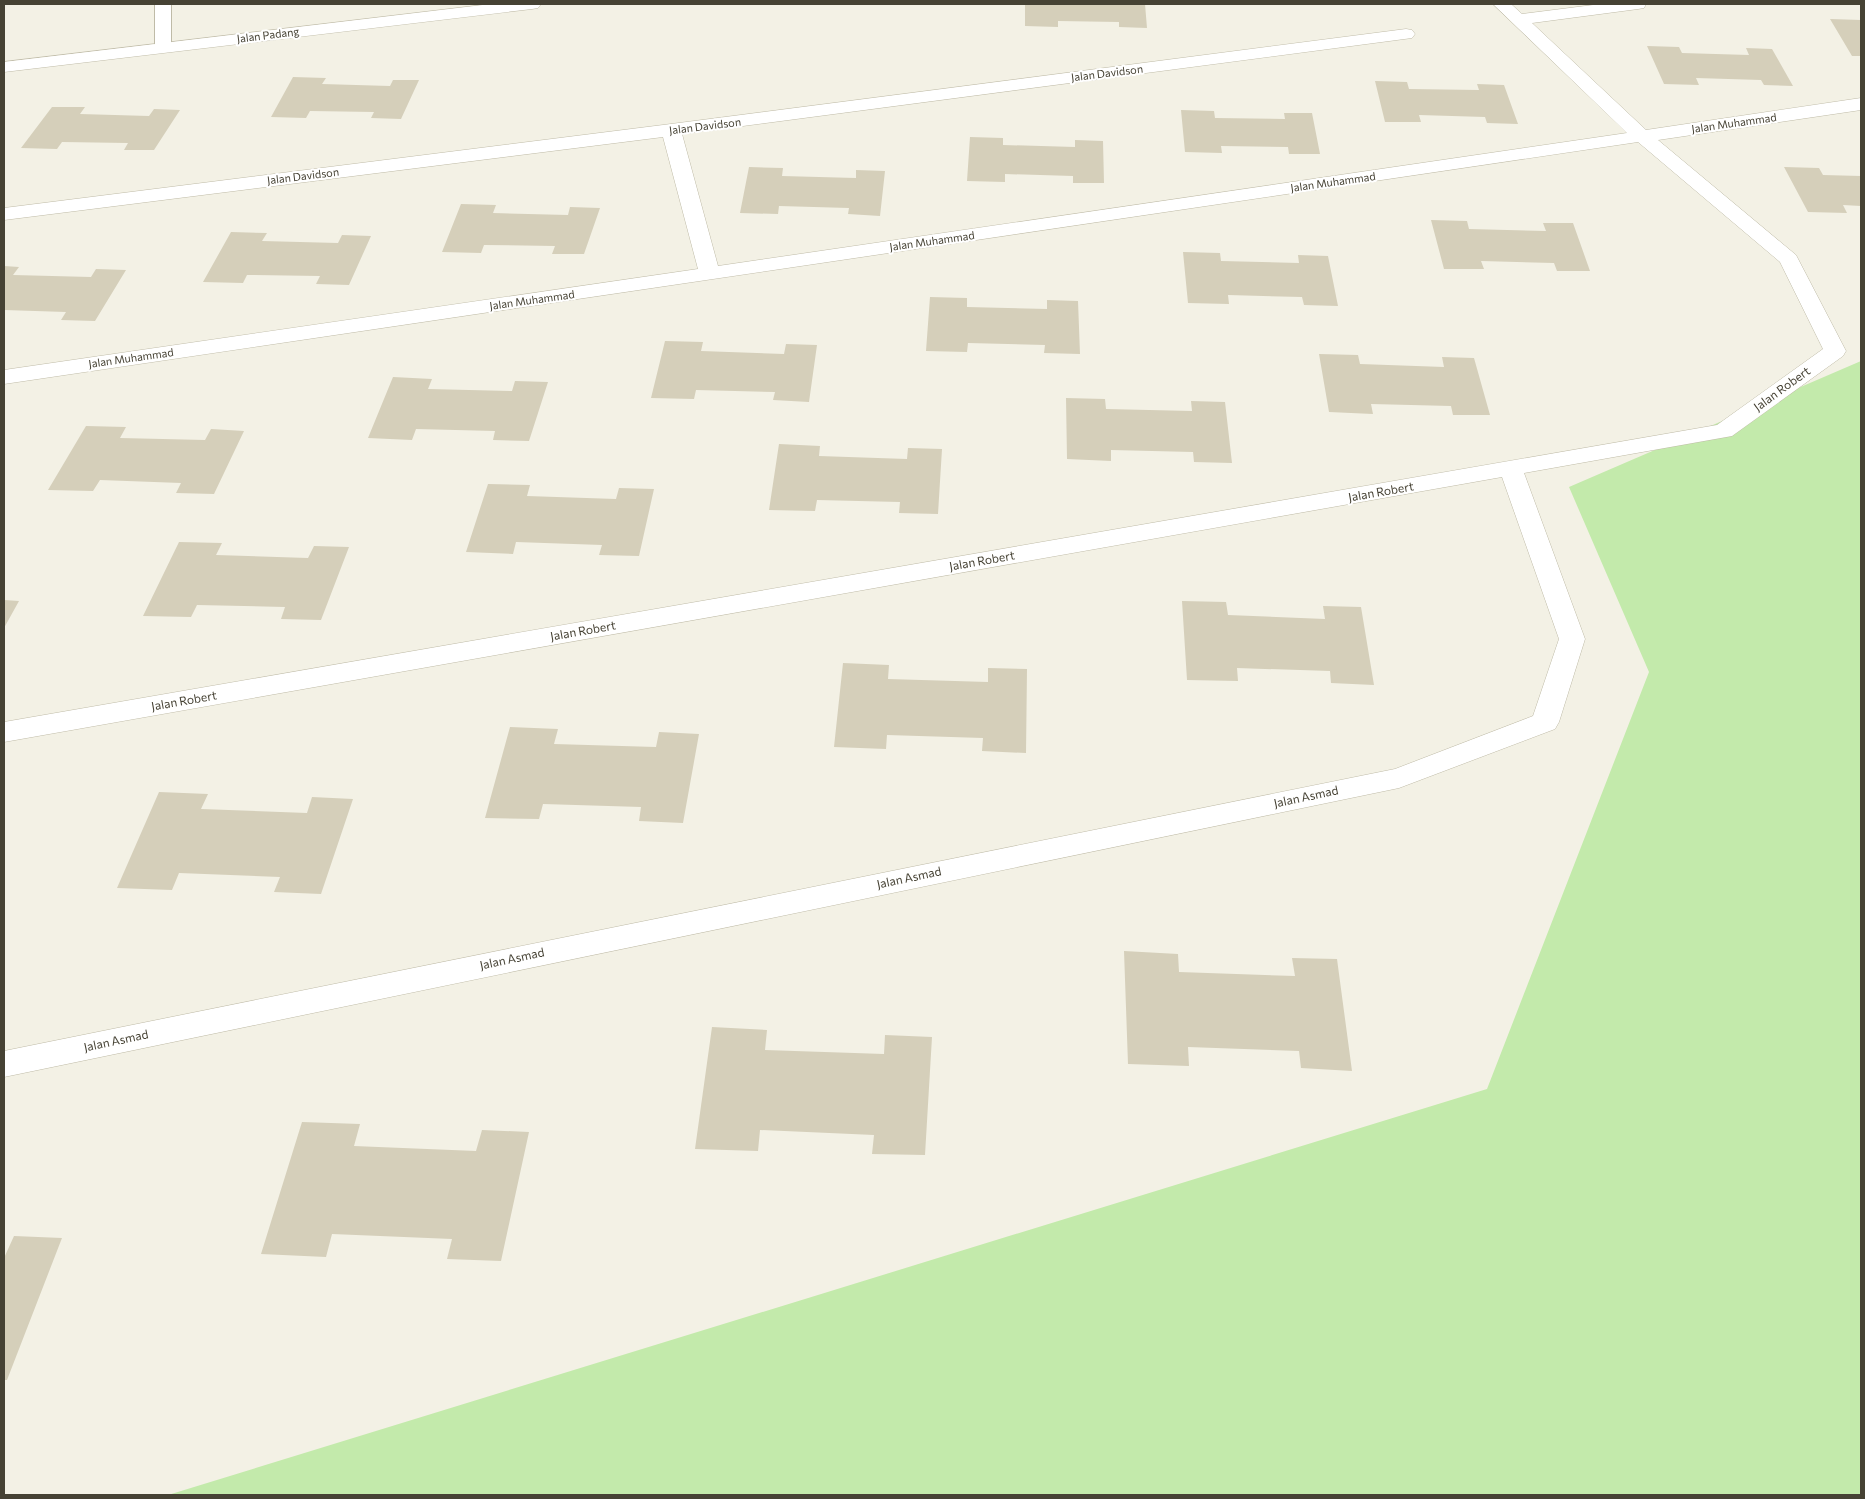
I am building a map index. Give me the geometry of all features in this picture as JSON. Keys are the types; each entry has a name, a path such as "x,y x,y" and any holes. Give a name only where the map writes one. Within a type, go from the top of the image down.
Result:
{"street":[{"name":"Jalan Padang","path":"4,67 532,4"},
{"path":"1501,4 1642,136"},
{"path":"1518,20 1638,4"},
{"name":"Jalan Davidson","path":"4,214 671,130 1406,34"},
{"name":"Jalan Muhammad","path":"4,377 1861,104"},
{"path":"671,130 710,273"},
{"name":"Jalan Robert","path":"4,732 1724,432 1834,351 1789,259 1642,136"},
{"name":"Jalan Asmad","path":"4,1064 1399,778 1545,722 1572,639 1511,469"}],"lane":[{"path":"163,4 163,48"}],"green space":[{"path":"1861,361 1861,1495 168,1495 1487,1089 1649,672 1569,487"}],"building":[{"path":"1025,4 1145,4 1147,28 1119,27 1119,22 1058,21 1058,27 1025,26"},
{"path":"1830,19 1861,20 1861,56 1852,56"},
{"path":"1647,46 1679,47 1682,53 1749,55 1746,48 1772,49 1793,86 1764,85 1761,80 1696,78 1699,85 1664,84"},
{"path":"293,77 326,78 322,84 390,86 393,80 419,80 401,119 371,118 374,112 310,111 306,118 271,117"},
{"path":"1375,81 1407,82 1409,89 1479,90 1477,84 1504,85 1518,124 1487,123 1485,117 1419,115 1421,122 1385,122"},
{"path":"52,107 85,107 80,114 149,116 154,109 180,110 154,150 124,150 128,143 62,142 57,149 21,148"},
{"path":"1181,110 1214,111 1215,118 1285,119 1284,113 1312,113 1320,154 1289,154 1288,147 1221,146 1222,153 1185,152"},
{"path":"970,137 1003,138 1003,145 1075,147 1075,140 1103,141 1104,183 1073,183 1073,176 1005,174 1005,182 967,181"},
{"path":"749,167 783,168 782,176 856,178 856,170 885,171 880,216 848,214 849,208 779,206 778,214 740,213"},
{"path":"1784,167 1819,168 1823,175 1861,176 1861,206 1843,205 1847,213 1808,212"},
{"path":"461,204 496,205 493,213 568,215 570,207 600,208 584,254 552,254 555,246 484,245 481,253 442,252"},
{"path":"1431,220 1467,221 1469,229 1546,231 1543,223 1573,223 1590,271 1557,271 1554,263 1481,261 1484,269 1444,269"},
{"path":"231,232 267,233 262,241 338,243 342,235 371,236 349,285 316,284 320,276 247,275 243,283 203,282"},
{"path":"1183,252 1220,253 1221,261 1299,263 1298,255 1328,256 1338,306 1304,305 1302,297 1228,295 1229,304 1188,303"},
{"path":"4,266 19,267 13,275 91,277 96,269 126,270 95,321 61,320 66,312 4,310"},
{"path":"930,297 967,298 967,307 1047,309 1047,300 1078,301 1080,354 1044,353 1045,345 968,343 967,352 926,351"},
{"path":"665,341 703,342 701,351 784,354 786,344 817,345 809,402 773,400 775,392 696,390 694,399 651,398"},
{"path":"1319,354 1358,355 1360,364 1444,367 1442,357 1474,358 1490,415 1453,415 1451,406 1371,404 1373,414 1329,412"},
{"path":"393,377 432,379 428,389 512,391 515,381 548,382 529,441 493,440 495,431 416,429 412,440 368,438"},
{"path":"1066,398 1105,399 1106,409 1192,411 1191,401 1225,402 1232,463 1194,462 1193,452 1111,450 1111,461 1067,459"},
{"path":"86,426 126,427 120,438 205,440 211,429 244,431 214,494 176,493 181,483 100,480 93,491 48,490"},
{"path":"779,444 820,446 819,456 907,459 908,448 942,449 938,514 899,513 900,502 817,500 815,511 769,510"},
{"path":"488,484 530,485 527,496 616,499 619,488 654,489 639,556 599,555 602,545 516,542 513,554 466,552"},
{"path":"179,542 222,543 216,555 308,558 314,546 349,547 321,620 281,619 285,607 197,605 191,617 143,616"},
{"path":"4,600 19,601 4,628"},
{"path":"1182,601 1226,602 1228,615 1325,619 1323,606 1361,607 1374,685 1331,683 1330,671 1237,668 1238,681 1187,680"},
{"path":"843,663 889,665 888,679 988,682 988,668 1027,669 1026,753 982,751 983,738 887,735 886,749 834,747"},
{"path":"510,727 558,729 554,744 656,747 659,732 699,734 683,823 639,821 641,807 543,804 539,819 485,818"},
{"path":"159,792 208,794 201,809 307,813 312,797 353,799 321,894 274,892 280,877 179,873 172,890 117,888"},
{"path":"1124,951 1178,954 1179,972 1295,976 1292,958 1337,959 1352,1071 1301,1068 1299,1051 1188,1047 1189,1066 1128,1064"},
{"path":"712,1027 767,1030 765,1050 884,1054 885,1035 932,1037 925,1155 872,1154 874,1135 760,1130 758,1151 695,1149"},
{"path":"302,1122 360,1124 354,1146 476,1151 482,1130 529,1132 501,1261 447,1259 452,1239 332,1234 326,1257 261,1254"},
{"path":"14,1236 62,1238 7,1380 4,1380 4,1258"}]}
